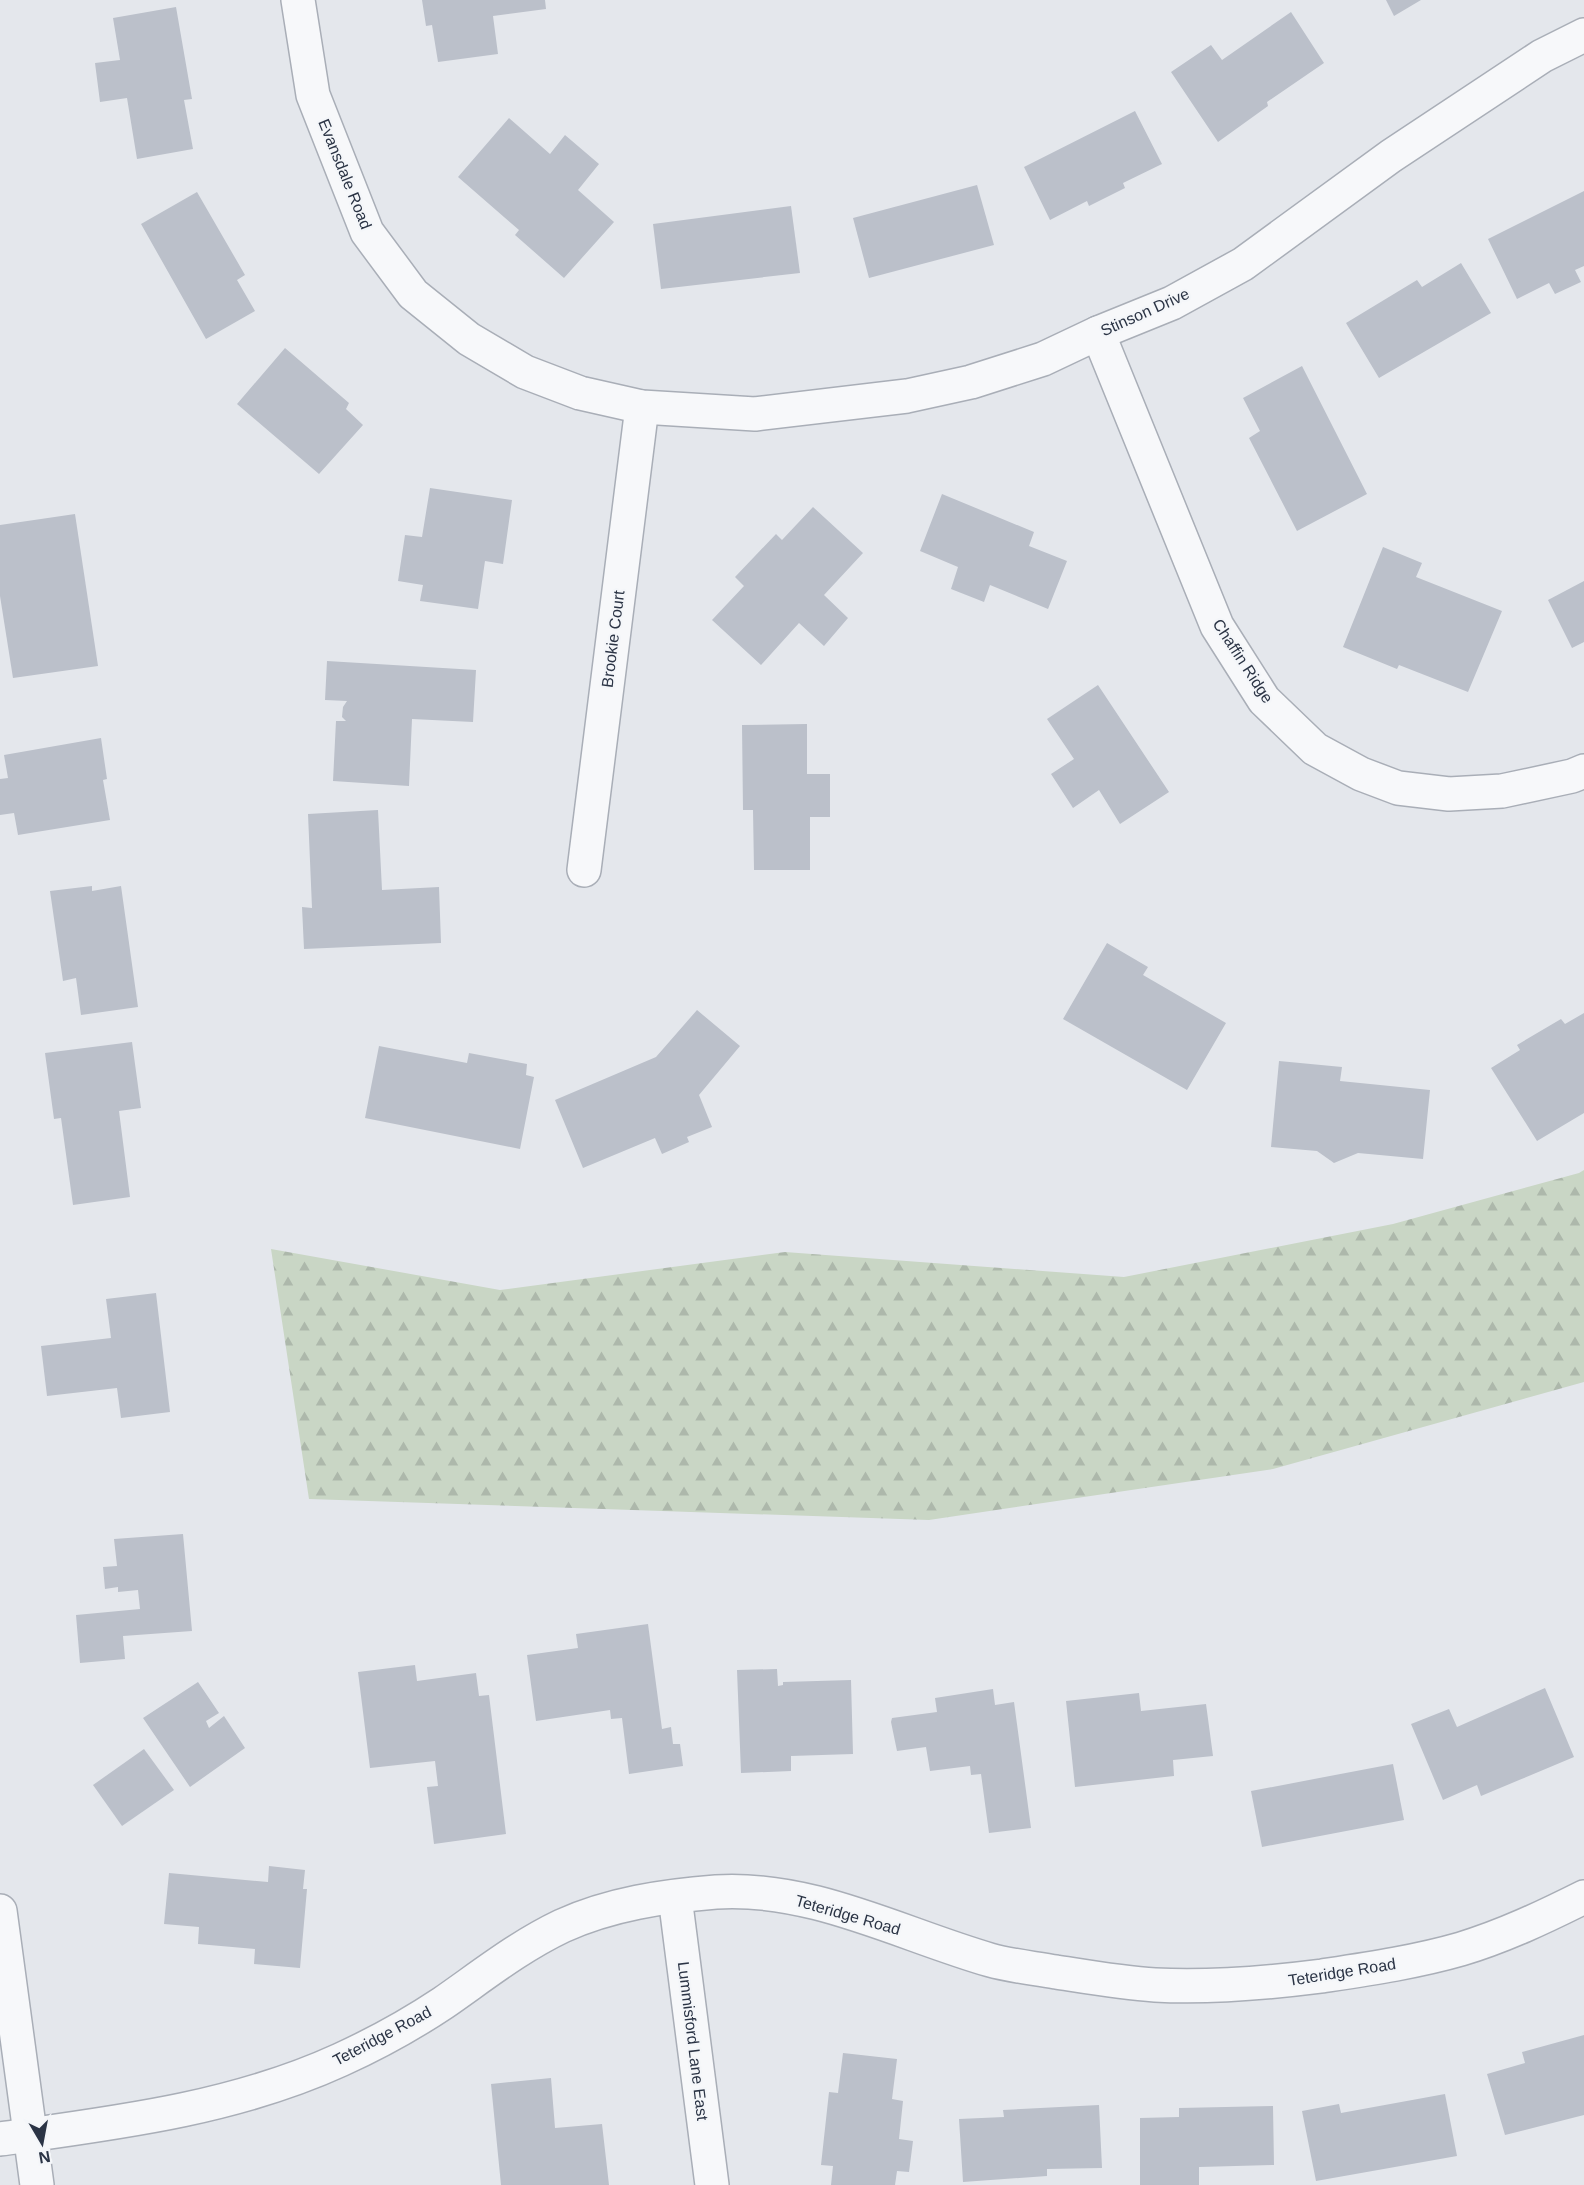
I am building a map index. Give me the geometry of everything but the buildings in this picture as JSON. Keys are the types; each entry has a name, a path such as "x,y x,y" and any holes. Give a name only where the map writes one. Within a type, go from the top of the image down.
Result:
{"street":[{"name":"Evansdale Road","path":"298,0 313,95 367,232 414,294 469,339 525,372 580,393 642,407"},
{"name":"Stinson Drive","path":"642,407 755,414 907,396 971,382 1043,359 1098,333 1172,303 1243,264 1391,156 1542,56 1584,35"},
{"name":"Chaffin Ridge","path":"1098,333 1217,626 1264,700 1315,749 1361,774 1398,788 1449,794 1502,791 1572,776 1584,771"},
{"name":"Brookie Court","path":"584,870 642,407"},
{"name":"Teteridge Road","path":"15,2137 198,2107 277,2085 342,2059 392,2032 440,2005 523,1946 562,1926 596,1912 637,1902 718,1892 754,1892 805,1900 869,1918 994,1961 1155,1985 1229,1985 1283,1981 1389,1966 1459,1949 1510,1932 1584,1897"},
{"name":"Lummisford Lane East","path":"675,1897 712,2185"},
{"path":"0,1911 15,2137 38,2185"}],"green space":[{"path":"1584,1170 1584,1382 1273,1469 929,1520 309,1499 271,1249 500,1290 785,1252 1124,1277 1393,1224"}]}
